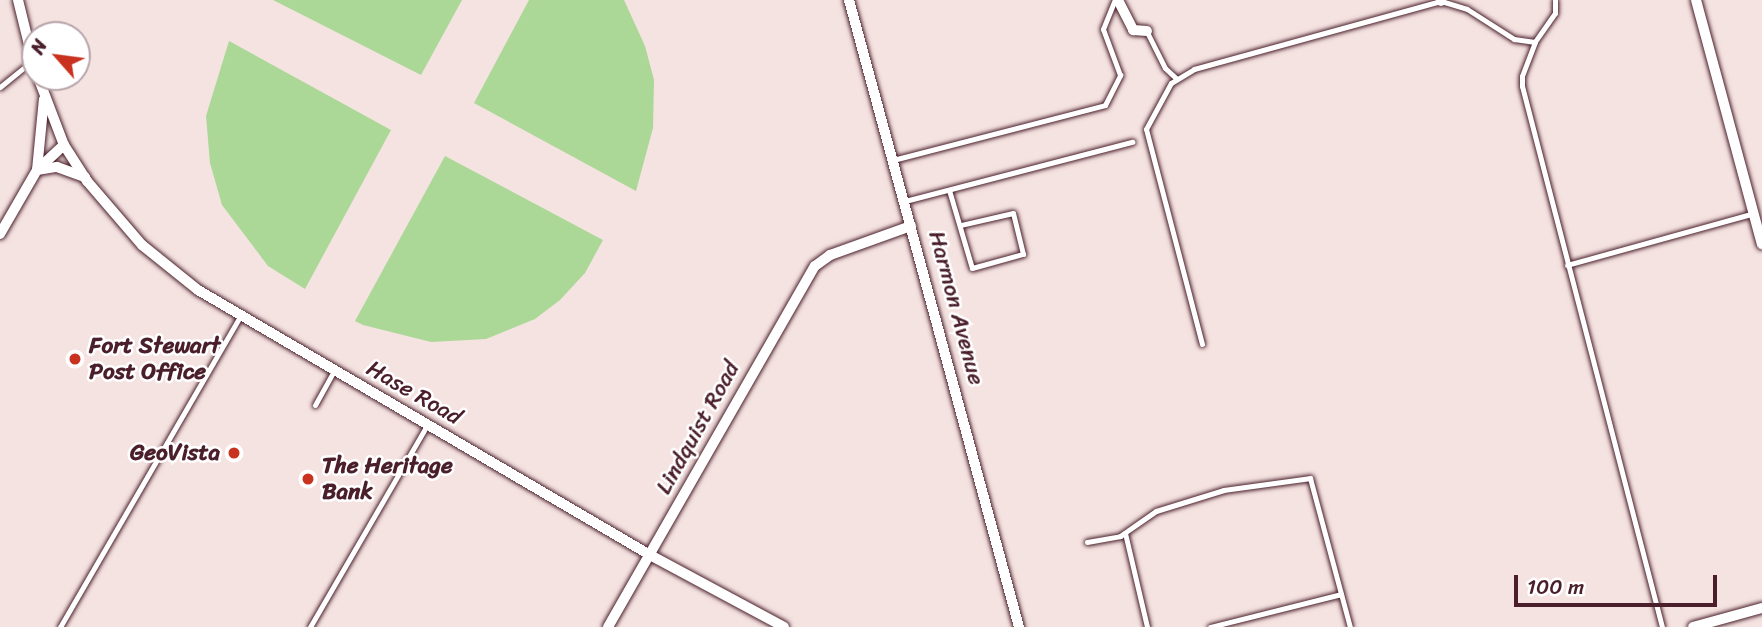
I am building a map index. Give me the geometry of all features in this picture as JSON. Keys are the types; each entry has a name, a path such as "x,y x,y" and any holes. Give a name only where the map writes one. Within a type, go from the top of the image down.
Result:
{"street":[{"path":"18,0 23,21"},
{"name":"Harmon Avenue","path":"849,0 1018,627"},
{"path":"1117,0 1133,30 1146,31"},
{"path":"1696,0 1762,244"},
{"name":"Hase Road","path":"43,91 64,145 114,216 151,253 198,290 650,555 784,627"},
{"path":"37,170 44,94"},
{"path":"0,234 37,170 64,145"},
{"path":"37,170 57,167 85,177"},
{"name":"Lindquist Road","path":"608,627 815,265 830,255 911,226"},
{"path":"1693,627 1762,608"}],"lane":[{"path":"893,160 1105,105 1120,75 1103,29 1117,0"},
{"path":"1202,344 1146,128 1156,104 1177,79 1194,69 1441,0 1467,9 1514,39 1535,42"},
{"path":"1555,0 1555,13 1535,42 1522,76 1522,86 1662,627"},
{"path":"1146,31 1165,68 1177,79"},
{"path":"0,87 21,73"},
{"path":"905,201 1132,142"},
{"path":"949,190 972,268 1023,254 1013,213 961,225"},
{"path":"1567,265 1754,213"},
{"path":"60,627 241,314"},
{"path":"315,405 335,370"},
{"path":"310,627 427,425"},
{"path":"1087,542 1125,533 1156,510 1224,490 1310,478 1350,627"},
{"path":"1125,533 1147,627"},
{"path":"1210,627 1341,594"}],"green space":[{"path":"273,0 462,0 421,75"},
{"path":"529,0 624,0 645,46 654,80 653,128 636,191 474,103"},
{"path":"229,41 391,130 305,289 268,266 222,205 210,163 206,116"},
{"path":"445,156 603,240 585,273 560,300 535,319 486,339 431,342 355,321"}],"place":[{"name":"Fort Stewart Post Office","path":"75,359"},
{"name":"GeoVista","path":"234,453"},
{"name":"The Heritage Bank","path":"308,479"}]}
